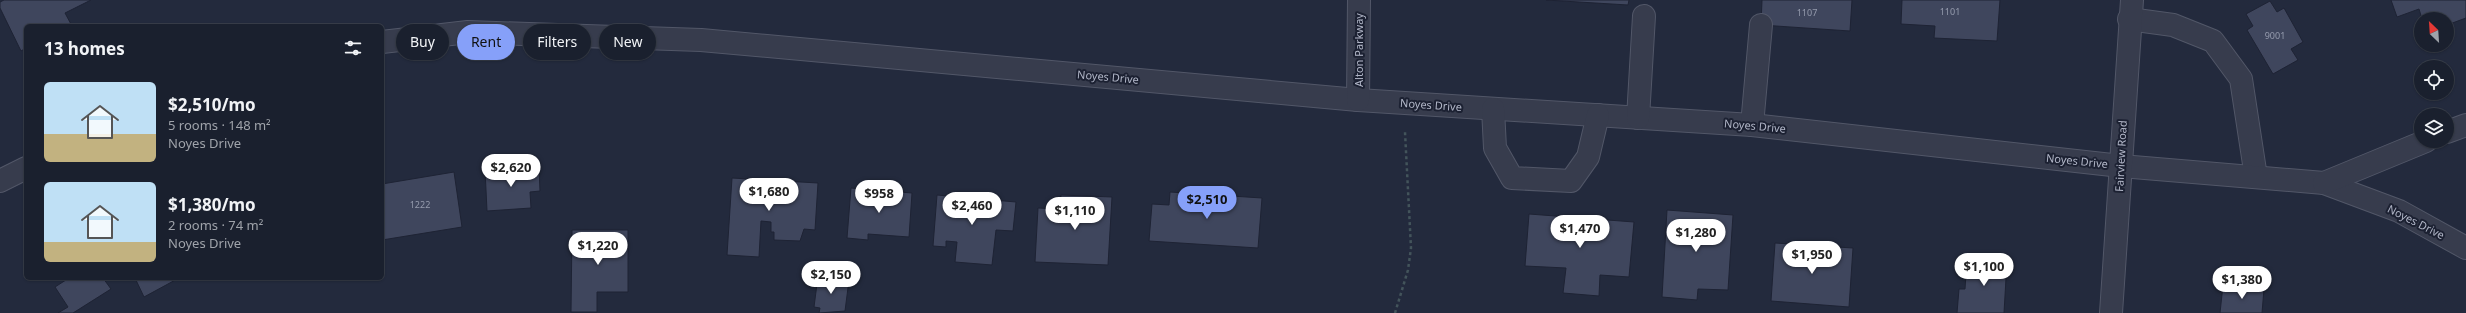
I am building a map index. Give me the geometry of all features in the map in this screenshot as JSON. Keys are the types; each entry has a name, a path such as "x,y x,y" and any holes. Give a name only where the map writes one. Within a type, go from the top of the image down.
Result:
{"street":[{"name":"Alton Parkway","path":"1358,100 1359,0"},
{"name":"Fairview Road","path":"2111,313 2130,10"},
{"path":"2130,10 2213,41 2241,79 2256,177"},
{"path":"1638,118 1644,16"},
{"path":"1752,125 1760,25"},
{"name":"Noyes Drive","path":"384,42 468,32 701,40 1358,100 1752,125 2121,166 2324,183 2399,211 2466,248"},
{"path":"1493,109 1495,148 1512,178 1571,181 1588,157 1598,115"},
{"path":"2454,129 2466,124"},
{"path":"2324,183 2414,146"},
{"path":"0,181 24,169"}],"path":[{"path":"1395,313 1408,270 1411,248 1403,103"}],"building":[{"path":"4,0 91,0 65,13 71,24 24,24 24,49 21,51 0,8 0,2"},
{"path":"1546,0 1629,0 1628,5"},
{"path":"1762,0 1852,0 1850,31 1761,25"},
{"path":"1902,0 2000,0 1997,41 1934,38 1935,26 1901,24"},
{"path":"2391,0 2466,0 2466,18 2454,22 2454,12 2420,12 2419,9 2397,17"},
{"path":"2270,1 2277,12 2284,8 2303,42 2291,49 2298,60 2273,74 2247,30 2253,26 2246,14"},
{"path":"539,167 540,191 530,192 531,208 487,211 485,169"},
{"path":"454,172 462,227 384,240 384,184"},
{"path":"732,178 818,183 815,230 804,229 800,241 774,240 774,232 771,232 771,222 761,221 759,257 727,255"},
{"path":"851,188 912,193 909,237 868,234 868,240 847,238"},
{"path":"1170,192 1262,198 1258,248 1149,241 1152,204 1169,205"},
{"path":"937,195 1016,202 1013,231 996,230 992,265 955,262 957,242 946,241 946,247 933,246"},
{"path":"1061,195 1112,197 1108,265 1035,262 1038,208 1060,209"},
{"path":"1667,210 1733,215 1728,290 1698,289 1697,300 1662,297"},
{"path":"1529,214 1634,222 1629,277 1600,275 1599,296 1563,293 1566,268 1525,266"},
{"path":"572,230 628,230 628,292 597,292 597,312 571,312"},
{"path":"1775,243 1853,248 1849,307 1771,301"},
{"path":"1967,259 2007,261 2004,313 1957,313 1959,289 1965,289"},
{"path":"818,276 849,280 845,311 819,313 820,308 814,307"},
{"path":"66,280 104,280 111,289 73,313 58,313 68,307 55,287"},
{"path":"136,280 175,280 144,297"},
{"path":"2223,285 2264,289 2262,313 2220,313"}]}
